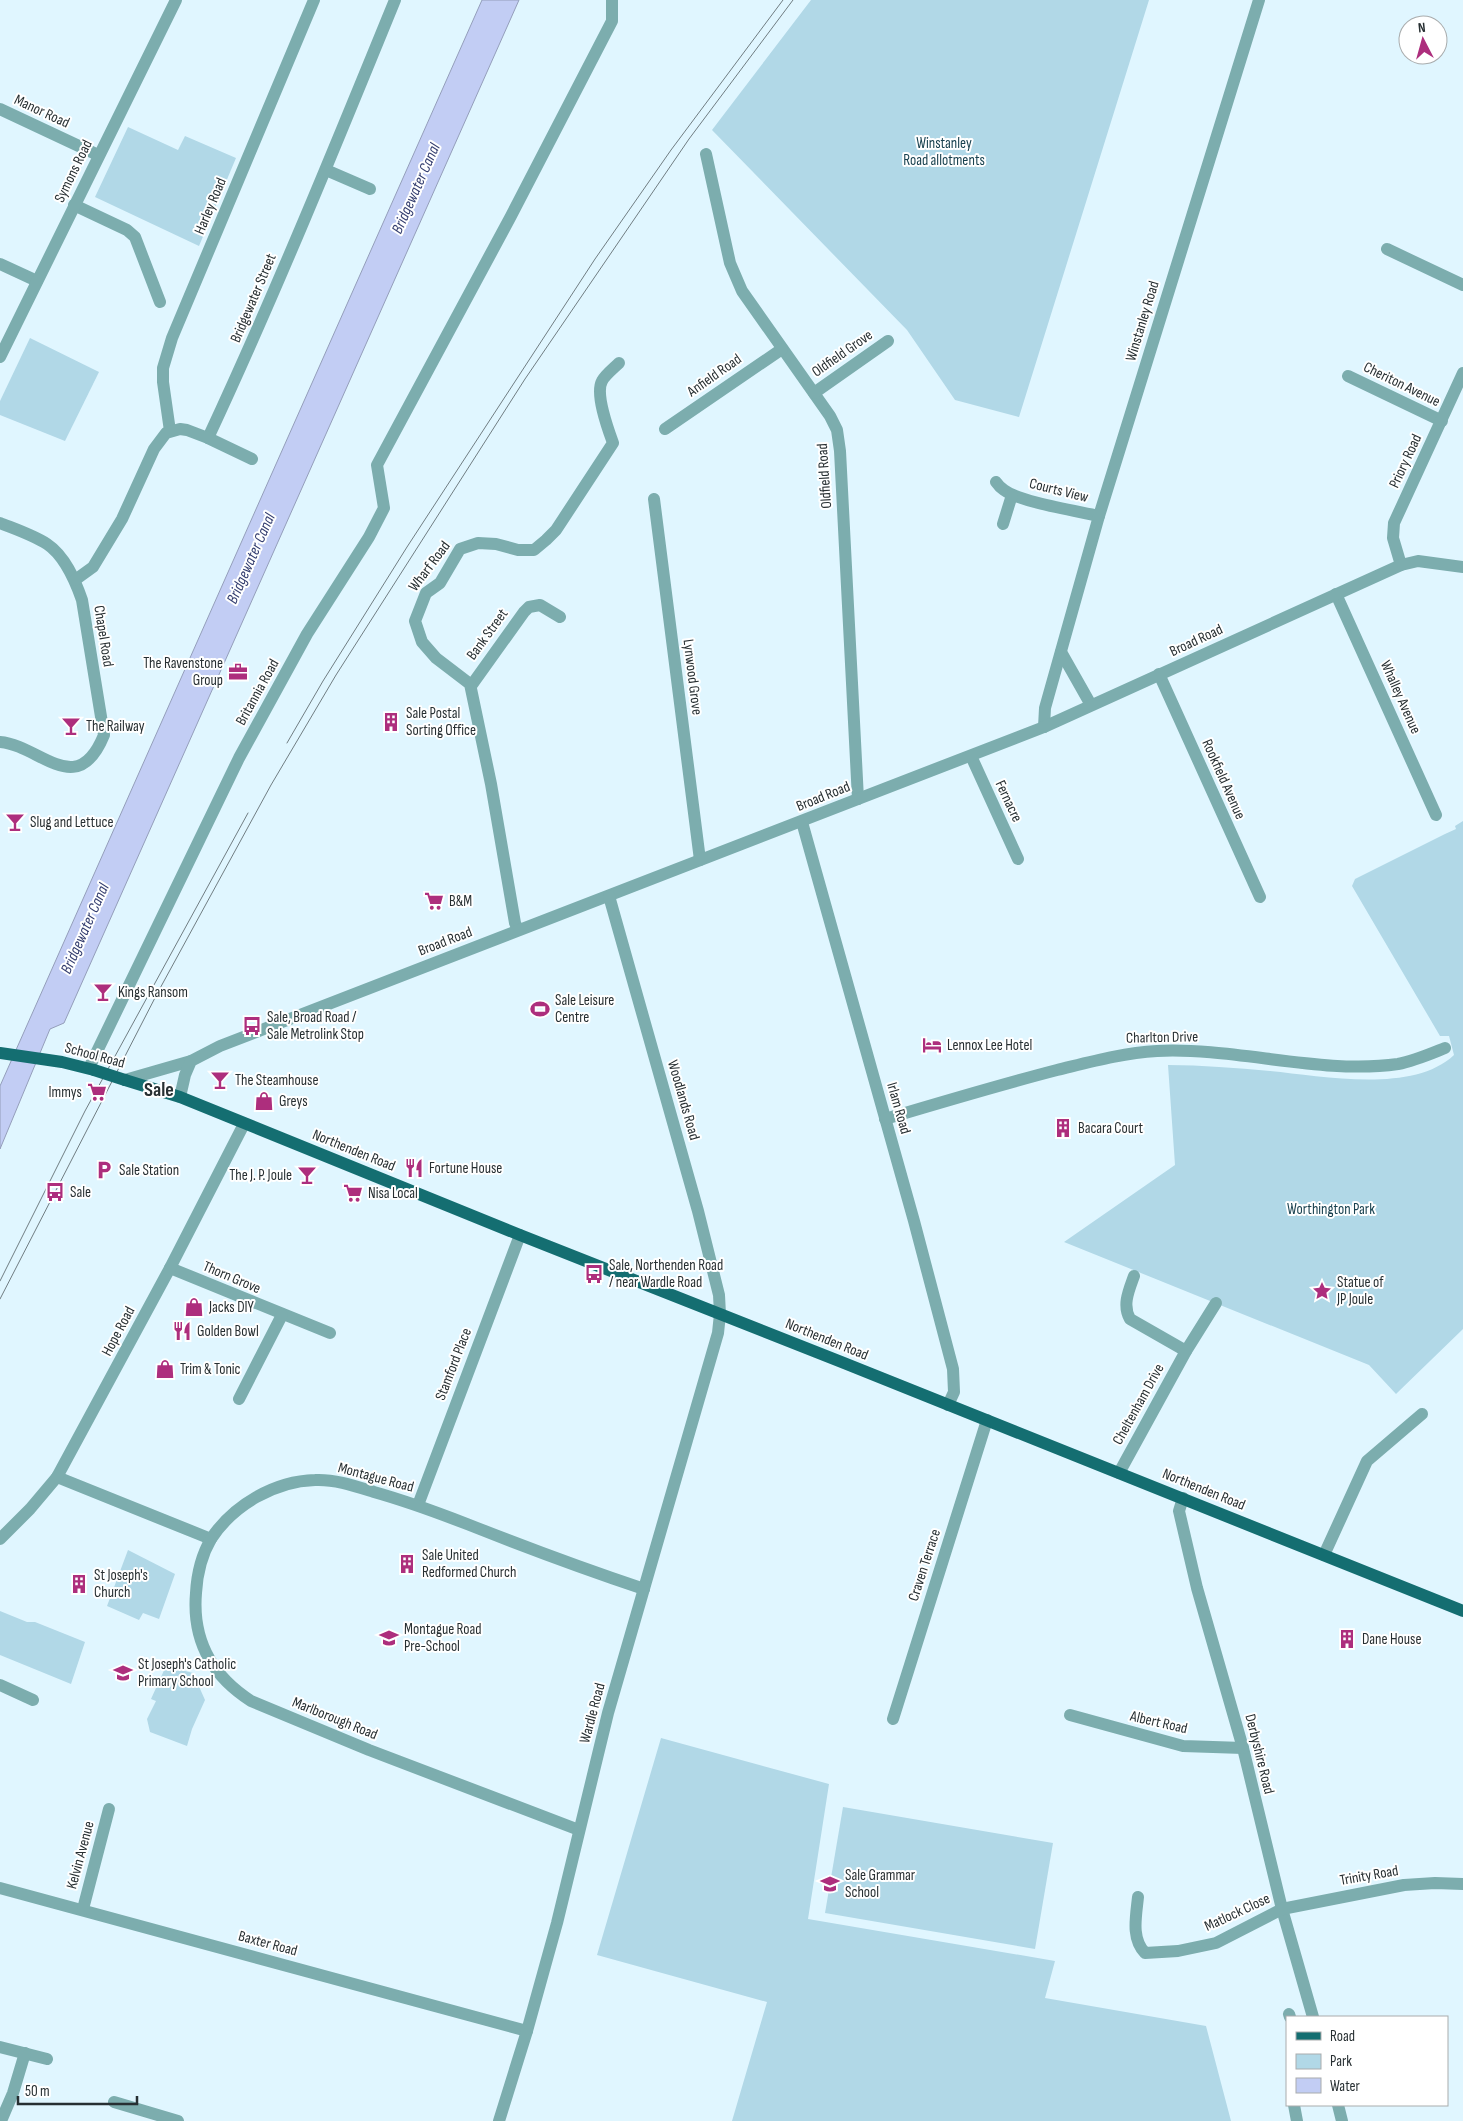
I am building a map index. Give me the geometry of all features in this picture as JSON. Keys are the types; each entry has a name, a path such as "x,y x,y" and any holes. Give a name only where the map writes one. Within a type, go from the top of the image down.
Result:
{"main road":[{"name":"School Road","path":"4,1053 62,1062 92,1069 180,1097"},
{"name":"Northenden Road","path":"180,1097 520,1235 1184,1498 1463,1611"}],"street":[{"name":"Symons Road","path":"0,357 176,0"},
{"name":"Harley Road","path":"170,431 163,382 163,368 173,336 314,0"},
{"name":"Bridgewater Street","path":"208,438 250,349 326,170 395,0"},
{"name":"Britannia Road","path":"92,1069 240,758 307,634 369,537 384,508 377,465 447,337 612,21 612,0"},
{"name":"Winstanley Road","path":"1044,727 1045,708 1099,516 1259,0"},
{"name":"Manor Road","path":"0,109 98,155"},
{"name":"Oldfield Road","path":"706,154 730,263 742,291 830,416 837,430 840,451 858,799"},
{"path":"326,170 370,189"},
{"path":"74,204 126,230 135,237 160,302"},
{"path":"1387,249 1463,285"},
{"path":"0,264 37,281"},
{"name":"Oldfield Grove","path":"814,393 888,341"},
{"name":"Anfield Road","path":"665,429 782,348"},
{"name":"Wharf Road","path":"471,686 436,658 422,642 415,621 416,614 426,593 440,583 460,549 478,543 496,544 518,550 534,550 556,530 613,443 607,427 604,408 599,402 602,381 619,363"},
{"name":"Priory Road","path":"1401,565 1393,538 1394,523 1463,373"},
{"name":"Cheriton Avenue","path":"1348,376 1442,421"},
{"path":"75,580 93,567 122,519 159,440 170,431 187,430 252,459"},
{"name":"Courts View","path":"996,482 1003,490 1012,495 1055,507 1099,516"},
{"name":"Courts View","path":"1003,524 1012,495"},
{"name":"Lynwood Grove","path":"654,499 700,860"},
{"name":"Chapel Road","path":"0,523 47,544 57,554 75,580 82,600 104,735 96,752 83,764 75,767 47,762 22,748 0,742"},
{"name":"Broad Road","path":"126,1080 191,1062 220,1046 329,1003 1044,727 1401,565 1418,561 1463,567"},
{"name":"Whalley Avenue","path":"1336,594 1436,815"},
{"name":"Bank Street","path":"471,686 529,607 540,605 560,617"},
{"path":"1060,652 1091,706"},
{"name":"Rookfield Avenue","path":"1159,674 1260,897"},
{"path":"471,686 491,784 515,923 518,930"},
{"name":"Fernacre","path":"971,756 1018,859"},
{"name":"Irlam Road","path":"802,822 953,1370 954,1392 948,1404"},
{"name":"Woodlands Road","path":"609,896 698,1211 719,1295 720,1314"},
{"name":"Charlton Drive","path":"885,1119 1012,1082 1120,1054 1187,1050 1343,1065 1374,1066 1399,1064 1421,1058 1445,1048"},
{"path":"180,1097 185,1075 191,1062"},
{"name":"Hope Road","path":"0,1539 30,1509 57,1477 170,1268 244,1124"},
{"name":"Stamford Place","path":"418,1505 520,1235"},
{"name":"Thorn Grove","path":"170,1268 330,1334"},
{"path":"1134,1276 1126,1305 1130,1320 1186,1351"},
{"name":"Cheltenham Drive","path":"1119,1473 1186,1351 1216,1303"},
{"name":"Wardle Road","path":"499,2121 557,1923 608,1713 718,1333 720,1314"},
{"path":"239,1399 282,1315"},
{"path":"1324,1555 1367,1461 1422,1414"},
{"name":"Craven Terrace","path":"892,1719 987,1420"},
{"path":"57,1477 211,1539"},
{"name":"Montague Road","path":"211,1539 235,1514 262,1492 296,1482 316,1480 338,1482 418,1505 558,1559 644,1589"},
{"name":"Derbyshire Road","path":"1184,1498 1179,1511 1197,1588 1243,1748 1282,1909 1313,2016"},
{"name":"Marlborough Road","path":"211,1539 202,1557 198,1575 196,1618 206,1654 215,1669 238,1693 251,1701 369,1750 579,1830"},
{"path":"0,1685 33,1700"},
{"name":"Albert Road","path":"1070,1715 1183,1746 1243,1748"},
{"name":"Kelvin Avenue","path":"83,1909 109,1809"},
{"name":"Trinity Road","path":"1282,1909 1404,1885 1463,1884"},
{"name":"Baxter Road","path":"0,1888 527,2030"},
{"name":"Matlock Close","path":"1138,1897 1135,1934 1138,1946 1146,1953 1178,1951 1216,1943 1282,1909"},
{"path":"0,2047 46,2059"},
{"path":"1,2121 13,2092 25,2052"},
{"path":"114,2102 178,2121"},
{"path":"1294,2106 1297,2121"},
{"path":"1338,2106 1342,2121"}],"green space":[{"name":"Winstanley Road allotments","path":"811,0 1149,0 1019,417 955,400 907,330 712,130"},
{"path":"128,127 178,150 185,136 236,158 199,246 95,197"},
{"path":"30,338 99,372 65,441 0,415 0,401"},
{"name":"Worthington Park","path":"1463,821 1463,1329 1396,1394 1369,1365 1064,1242 1175,1165 1168,1065 1232,1068 1366,1080 1391,1079 1415,1075 1436,1067 1454,1055 1449,1036 1440,1036 1352,886 1355,879 1456,829 1455,826"},
{"path":"128,1550 175,1574 159,1619 143,1613 139,1620 107,1606"},
{"path":"0,1611 27,1622 35,1622 85,1642 71,1684 0,1655"},
{"path":"166,1666 193,1673 205,1700 192,1729 187,1746 150,1732 147,1719 156,1701 151,1699"},
{"name":"Sale Grammar School","path":"661,1738 829,1784 808,1919 1055,1961 1045,1998 1206,2026 1231,2121 732,2121 767,2002 597,1955"},
{"path":"843,1807 1053,1843 1035,1949 825,1913"}],"water":[{"name":"Bridgewater Canal","path":"482,0 519,0 64,1023 50,1029 0,1149 0,1086"}],"tram line":[{"path":"287,743 323,681 407,547 595,259 671,150 783,0"},
{"path":"0,1299 158,992 271,785 336,675 525,379 689,139 793,0"},
{"path":"0,1281 85,1111 248,813"}],"place":[{"name":"The Ravenstone Group","path":"238,672"},
{"name":"Sale Postal Sorting Office","path":"391,722"},
{"name":"The Railway","path":"71,726"},
{"name":"Slug and Lettuce","path":"15,822"},
{"name":"B&M","path":"434,901"},
{"name":"Kings Ransom","path":"103,992"},
{"name":"Sale Leisure Centre","path":"540,1009"},
{"name":"Sale, Broad Road / Sale Metrolink Stop","path":"252,1026"},
{"name":"Lennox Lee Hotel","path":"932,1045"},
{"name":"The Steamhouse","path":"220,1080"},
{"name":"Immys","path":"97,1092"},
{"name":"Greys","path":"264,1101"},
{"name":"Bacara Court","path":"1063,1128"},
{"name":"Fortune House","path":"414,1168"},
{"name":"Sale Station","path":"104,1170"},
{"name":"The J. P. Joule","path":"307,1175"},
{"name":"Sale","path":"55,1192"},
{"name":"Nisa Local","path":"353,1193"},
{"name":"Sale, Northenden Road / near Wardle Road","path":"594,1274"},
{"name":"Statue of JP Joule","path":"1322,1291"},
{"name":"Jacks DIY","path":"194,1307"},
{"name":"Golden Bowl","path":"182,1331"},
{"name":"Trim & Tonic","path":"165,1369"},
{"name":"Sale United Redformed Church","path":"407,1564"},
{"name":"St Joseph's Church","path":"79,1584"},
{"name":"Montague Road Pre-School","path":"389,1638"},
{"name":"Dane House","path":"1347,1639"},
{"name":"St Joseph's Catholic Primary School","path":"123,1673"},
{"name":"Sale Grammar School","path":"830,1884"}],"district":[{"name":"Sale","path":"159,1089"}]}
